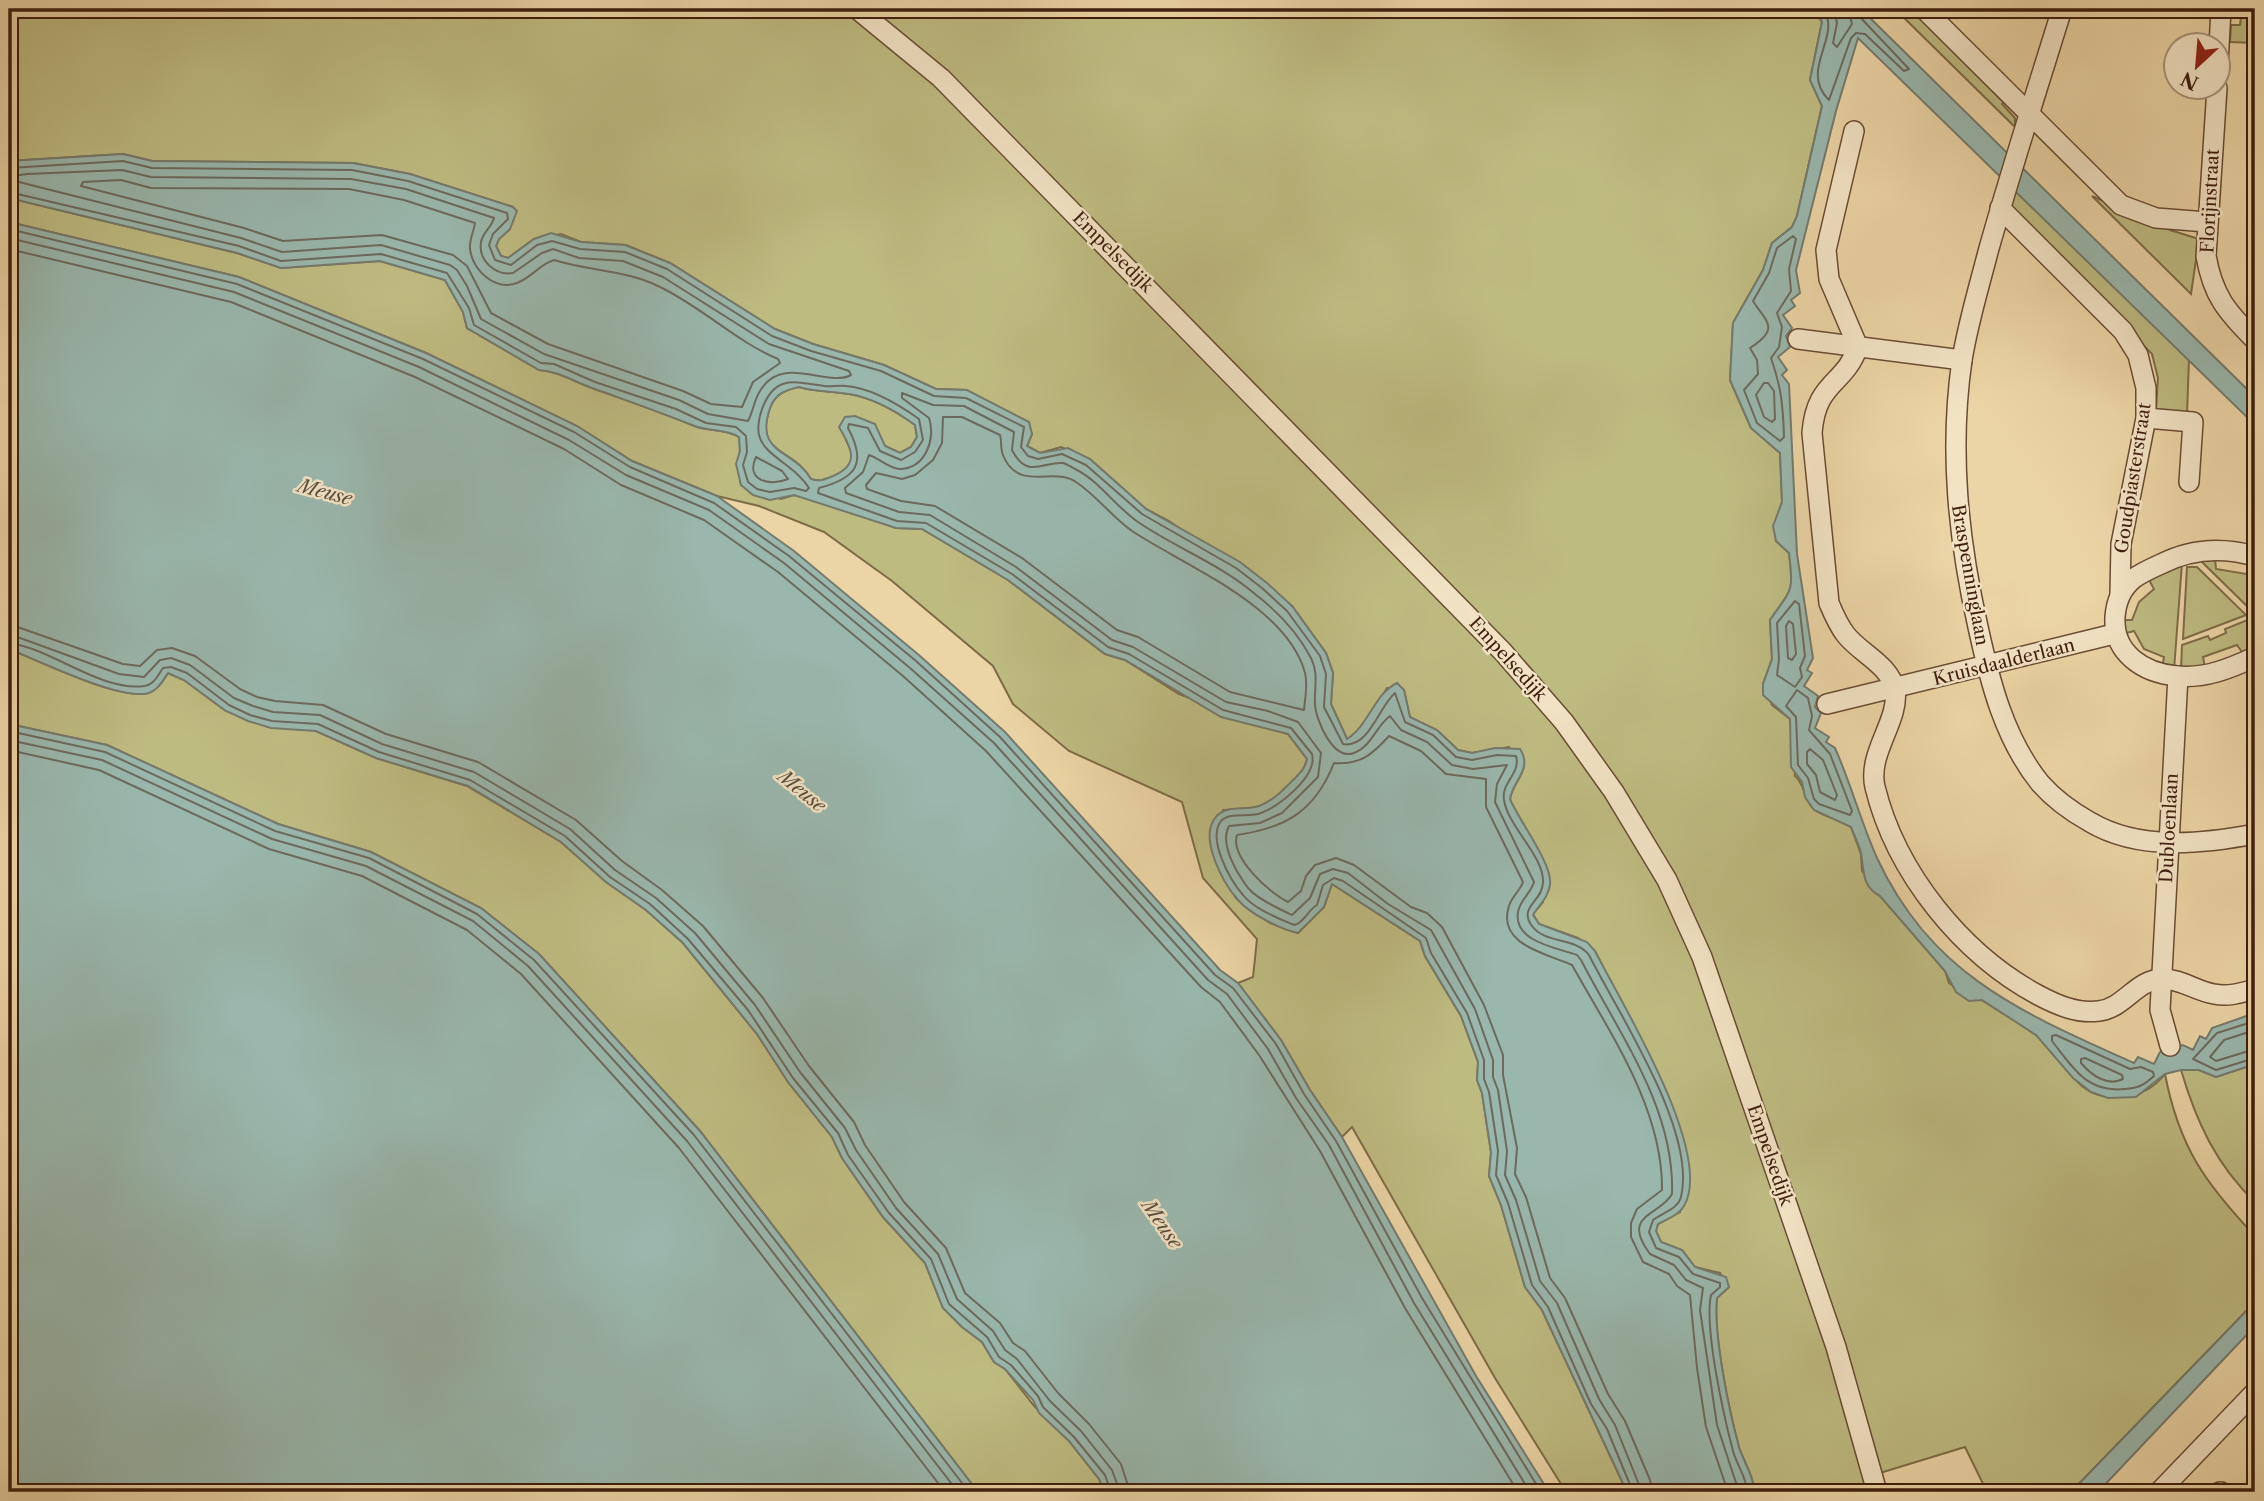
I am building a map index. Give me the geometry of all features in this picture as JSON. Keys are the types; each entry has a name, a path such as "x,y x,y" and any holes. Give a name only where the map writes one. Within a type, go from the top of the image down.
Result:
{"street":[{"name":"Empelsedijk","path":"857,9 941,78 1466,612 1564,722 1614,792 1667,880 1702,957 1836,1347 1877,1492"},
{"path":"1924,9 2029,117 2120,205 2156,218 2207,222"},
{"name":"Braspenninglaan","path":"2062,9 2002,202 1962,360 1955,448 1958,512 1966,572 1986,667 2006,725 2041,783 2065,806 2092,824 2129,837 2168,843 2214,842 2255,834"},
{"path":"2220,32 2221,9"},
{"name":"Florijnstraat","path":"2216,102 2206,256 2218,300 2255,340"},
{"path":"1854,131 1826,250 1829,279 1858,347 1853,360 1824,391 1814,409 1812,433 1829,603 1836,622 1847,637 1889,676 1895,689 1895,701 1874,764 1875,785 1889,828 1912,871 1946,920 1986,962 2056,1004 2078,1011 2101,1011 2123,1000 2145,981 2163,979 2178,981 2213,994 2234,995 2255,989"},
{"name":"Goudpiasterstraat","path":"2002,202 2123,331 2138,355 2146,387 2146,418 2121,544 2120,594 2114,634"},
{"path":"1798,339 1962,360"},
{"path":"2146,418 2193,422 2189,482"},
{"path":"2120,594 2132,580 2147,570 2186,553 2218,549 2255,556"},
{"path":"2114,634 2124,652 2160,674 2198,676 2230,668 2255,657"},
{"name":"Kruisdaalderlaan","path":"1827,704 2114,634"},
{"name":"Dubloenlaan","path":"2170,1046 2160,1010 2178,676"},
{"path":"2159,1492 2248,1413 2255,1392"}],"shaded area":[{"path":"9,9 847,9 930,76 1496,651 1599,778 1676,911 1782,1203 1871,1492 1754,1492 1735,1432 1717,1331 1717,1298 1729,1287 1720,1273 1695,1267 1682,1250 1661,1242 1656,1231 1658,1224 1680,1212 1613,987 1595,951 1578,938 1539,924 1533,914 1543,902 1510,799 1524,765 1509,747 1472,753 1458,750 1437,730 1410,718 1404,690 1387,688 1361,730 1347,739 1331,704 1333,673 1326,653 1292,606 1169,521 1146,509 1090,459 1061,447 1040,453 1027,446 1032,434 967,390 936,389 884,365 813,344 775,329 670,263 626,245 581,242 561,234 534,239 508,258 501,256 496,246 499,239 510,229 513,207 410,174 353,163 152,161 123,154 9,161"},
{"path":"866,9 1140,9 1163,12 1187,9 1371,9 1378,14 1408,18 1415,9 1815,9 1822,22 1810,80 1822,106 1797,216 1792,227 1772,243 1763,270 1733,323 1730,380 1751,428 1780,453 1782,502 1774,526 1776,541 1789,553 1791,583 1790,590 1770,620 1772,659 1763,684 1772,705 1790,719 1795,776 1815,810 1851,827 1861,854 1862,871 1880,896 1945,971 1949,983 1975,1000 1982,1000 2036,1035 2083,1087 2094,1093 2107,1097 2136,1094 2152,1087 2165,1074 2178,1123 2196,1162 2222,1199 2255,1236 2255,1302 2071,1492 1987,1492 1965,1447 1880,1473 1730,1015 1591,752"},
{"path":"1895,9 1914,9 2004,102 2002,104 2015,118 2015,127"},
{"path":"2242,9 2255,9 2255,43 2232,42 2231,25 2240,25"},
{"path":"2015,189 2189,359 2187,415 2161,413 2156,409 2158,378 2152,354 2014,214 2010,208"},
{"path":"2092,196 2170,230 2199,239 2191,294"},
{"path":"9,198 237,253 281,268 380,261 445,280 463,312 467,328 539,370 560,375 698,427 728,432 739,437 741,485 781,499 794,495 827,503 896,528 922,529 1008,580 1105,654 1125,660 1179,694 1288,734 1307,759 1300,774 1279,795 1263,805 1248,809 1223,810 1227,882 1236,898 1270,923 1298,933 1324,907 1332,884 1420,941 1425,956 1461,1016 1478,1062 1477,1080 1482,1093 1491,1152 1489,1176 1501,1205 1525,1287 1542,1310 1627,1492 1566,1492 1495,1378 1352,1127 1342,1137 1281,1040 1238,983 1253,977 1257,939 1203,878 1182,802 1069,751 1013,704 993,666 892,581 824,532 759,506 717,496 632,461 577,426 426,353 239,277 9,222"},
{"path":"799,387 849,394 875,402 915,425 917,437 911,447 900,453 885,446 878,433 846,440 852,457 848,467 833,477 811,479 795,461 771,443 767,434 766,423 775,399 785,391"},
{"path":"2215,558 2216,569 2252,575 2255,567 2255,614 2199,559"},
{"path":"2182,563 2174,670 2162,668 2164,657 2144,649 2134,631 2123,634 2121,620 2132,620 2139,602 2154,589 2148,578"},
{"path":"2187,567 2197,567 2246,615 2183,639"},
{"path":"2250,619 2255,624 2255,648 2244,655 2237,645 2203,657 2205,668 2181,670 2182,645 2208,636 2210,640 2226,633 2225,629"},
{"path":"9,649 95,684 130,693 152,692 168,673 184,680 226,711 316,731 376,758 467,786 561,842 606,882 646,910 683,943 757,1034 788,1082 832,1137 842,1158 883,1217 925,1263 943,1308 982,1342 994,1362 1005,1369 1035,1407 1069,1441 1099,1479 1105,1492 978,1492 700,1131 539,954 481,908 371,852 278,824 107,745 9,724"},
{"path":"2255,1064 2255,1202 2229,1173 2209,1141 2193,1107 2181,1070 2199,1070 2216,1077"}],"water":[{"path":"1815,9 1861,9 2255,397 2255,425 1858,38 1836,111 1796,270 1800,293 1791,300 1795,306 1783,315 1792,328 1786,336 1790,347 1778,357 1787,370 1782,375 1789,384 1797,554 1813,658 1807,670 1812,673 1804,686 1818,696 1815,707 1821,713 1815,728 1829,737 1826,742 1835,748 1877,858 1899,899 1925,933 1953,962 1984,986 2055,1026 2134,1063 2138,1057 2154,1064 2160,1052 2183,1045 2193,1050 2200,1036 2206,1039 2212,1028 2255,1013 2255,1064 2216,1077 2199,1070 2181,1070 2165,1074 2136,1097 2108,1098 2091,1092 2073,1078 2036,1035 1982,1000 1969,1001 1956,992 1945,971 1870,888 1851,827 1814,810 1805,797 1802,782 1791,767 1790,719 1763,695 1763,684 1772,659 1770,620 1790,590 1791,583 1789,553 1776,541 1773,526 1782,502 1780,453 1751,428 1730,380 1733,323 1763,270 1772,243 1792,227 1797,216 1822,106 1810,80 1822,22"},
{"path":"123,154 152,161 353,163 410,174 513,207 517,211 510,229 499,239 496,246 501,256 508,258 534,239 551,233 581,242 625,245 670,263 775,329 813,344 884,365 936,389 967,390 1029,422 1032,434 1027,446 1040,453 1068,448 1090,459 1146,509 1240,562 1292,606 1326,653 1333,673 1331,704 1347,739 1361,726 1383,694 1397,683 1404,690 1410,717 1437,730 1458,750 1472,753 1495,748 1520,749 1523,769 1510,799 1541,854 1550,876 1547,894 1533,915 1539,924 1587,942 1595,951 1642,1040 1676,1115 1687,1151 1690,1182 1682,1209 1658,1224 1656,1231 1661,1242 1682,1250 1695,1267 1726,1277 1729,1287 1717,1298 1717,1331 1735,1432 1754,1492 1627,1492 1542,1310 1525,1287 1501,1205 1489,1176 1491,1152 1482,1093 1477,1080 1478,1062 1461,1016 1425,956 1420,941 1332,884 1324,907 1298,933 1274,925 1257,915 1238,900 1226,883 1211,849 1211,827 1215,818 1224,811 1259,806 1269,801 1300,773 1307,759 1288,734 1221,717 1125,660 1105,654 1008,580 922,529 896,528 794,495 770,500 753,495 741,485 736,464 740,451 739,437 728,432 698,427 560,375 539,370 467,328 463,312 445,280 380,261 281,268 237,253 9,198 9,161","holes":["799,387 849,394 875,402 915,425 917,437 911,447 900,453 885,446 875,424 855,416 845,417 839,427 850,449 850,461 842,471 833,476 811,479 795,461 771,443 766,423 770,408 781,393"]},
{"name":"Meuse","path":"9,222 239,277 426,353 577,426 632,461 717,496 794,551 920,656 1005,732 1220,970 1238,983 1281,1040 1342,1137 1476,1376 1549,1492 1105,1492 1099,1479 1069,1441 1039,1413 1033,1400 1005,1369 994,1362 982,1342 943,1308 925,1263 883,1217 842,1158 832,1137 788,1082 757,1034 683,943 646,910 606,882 561,842 468,786 376,758 316,731 271,728 248,721 226,711 184,680 168,673 152,692 130,693 95,684 9,649"},
{"path":"9,724 107,745 278,824 371,852 481,908 539,954 700,1131 978,1492 9,1492"},
{"path":"2255,1302 2255,1326 2098,1492 2071,1492"}]}
